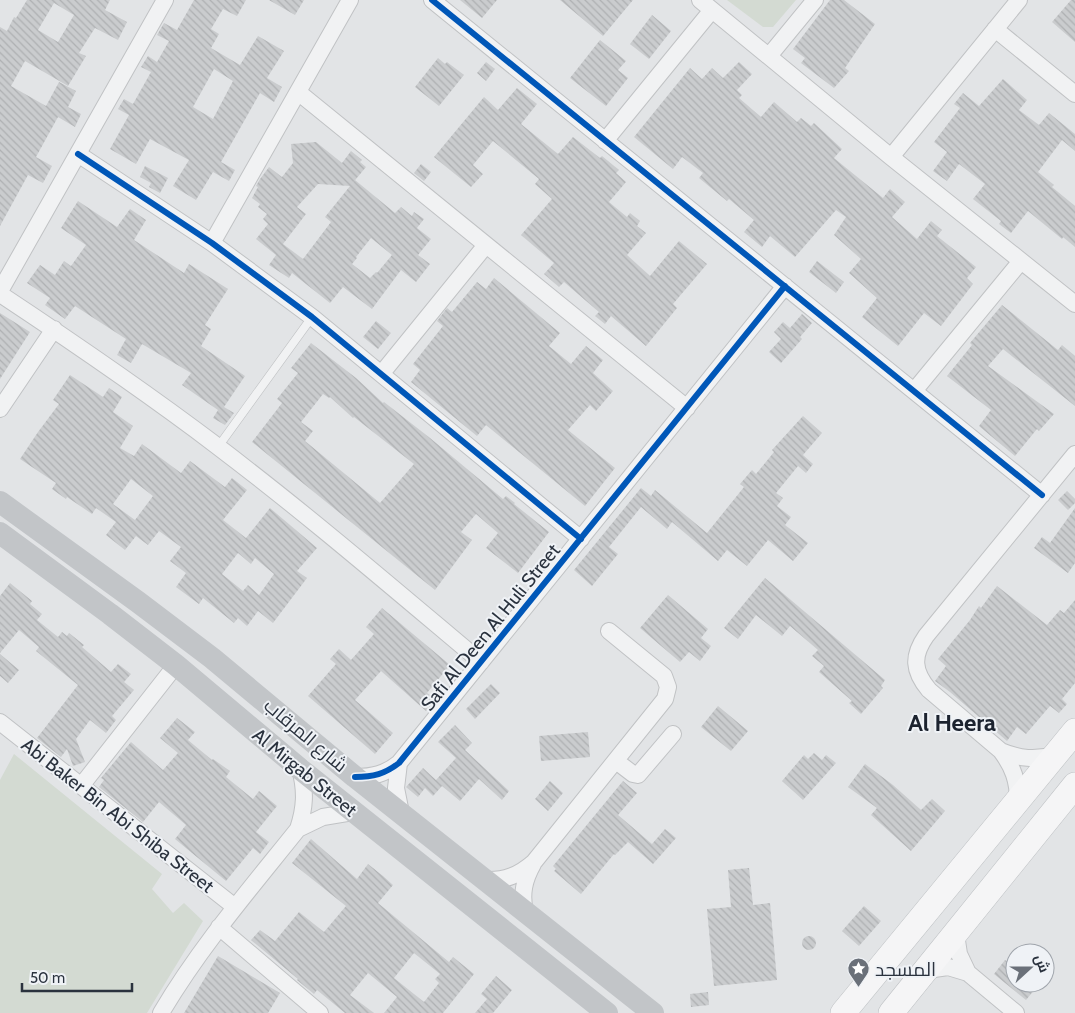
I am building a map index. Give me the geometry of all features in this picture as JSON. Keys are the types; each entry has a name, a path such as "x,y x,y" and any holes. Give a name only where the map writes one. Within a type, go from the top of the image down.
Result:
{"main road":[{"name":"شارع المرقاب","path":"0,502 138,602 204,653 400,813 653,1013"},
{"name":"Al Mirgab Street","path":"0,533 176,665 300,770 607,1013"},
{"path":"842,1013 1075,732"},
{"path":"899,1008 927,970 1075,785"}],"street":[{"path":"165,0 0,293 54,329 218,447 330,536 481,662"},
{"path":"212,243 350,0"},
{"path":"432,0 1042,495"},
{"path":"769,56 815,0"},
{"path":"891,157 1019,0"},
{"path":"605,140 706,5 891,157 1075,304"},
{"path":"995,29 1075,94"},
{"path":"298,92 687,408"},
{"path":"78,154 212,243 312,317 581,539"},
{"path":"382,373 486,245"},
{"path":"914,391 1021,261"},
{"name":"Safi Al Deen Al Huli Street","path":"355,776 379,775 399,763 785,286"},
{"path":"0,409 54,329"},
{"path":"1018,801 1015,774 1009,762 1001,751 929,690 921,681 916,670 916,658 919,646 1075,454"},
{"path":"525,912 522,900 524,887 527,874 534,862 665,698 668,687 660,672 609,630"},
{"path":"81,786 176,665"},
{"name":"Abi Baker Bin Abi Shiba Street","path":"3,727 235,908"},
{"path":"616,761 633,774 638,775 673,734"},
{"path":"1001,751 1028,759 1055,755"},
{"path":"399,763 396,788 400,813"},
{"path":"161,1013 219,927 298,829 303,815 305,800 304,784 300,770"},
{"path":"298,829 310,822 353,812"},
{"path":"485,880 498,881 511,877 523,871 534,862"},
{"path":"219,927 320,1013"},
{"path":"956,934 959,954 968,973"},
{"path":"927,970 948,967 968,973 1016,1013"}],"lane":[{"path":"218,447 312,317"}],"shaded area":[{"path":"727,0 796,0 773,27 763,27"},
{"path":"14,754 162,874 152,889 173,913 184,903 203,921 147,1013 0,1013 0,780"}],"building":[{"path":"27,0 110,0 105,10 127,22 118,40 95,28 79,53 86,56 68,86 25,61 11,86 46,106 59,82 76,91 68,107 81,114 75,127 58,117 36,157 52,166 43,183 28,175 0,226 0,27 7,31 14,17 16,18","holes":["54,3 74,15 58,42 38,30"]},
{"path":"194,0 246,0 237,16 223,9 211,29 219,34 211,48 240,65 258,36 284,51 267,78 282,87 274,102 260,93 221,162 235,170 229,181 213,172 196,200 173,186 189,160 150,139 136,164 110,149 129,115 118,109 124,99 133,104 151,72 141,67 148,56 157,62 169,41 157,35 164,23 177,30","holes":["214,69 233,81 213,119 193,107"]},
{"path":"269,0 304,0 295,15"},
{"path":"460,0 497,0 482,18"},
{"path":"560,0 633,0 603,36"},
{"path":"830,0 844,0 875,24 845,68 849,71 834,88 801,63 805,58 793,49"},
{"path":"1071,0 1075,0 1075,42 1052,22"},
{"path":"652,15 671,31 649,59 630,44"},
{"path":"600,40 626,61 618,70 628,78 606,106 570,78"},
{"path":"438,58 445,64 447,62 464,75 439,106 415,87"},
{"path":"486,62 495,69 486,81 477,73"},
{"path":"739,62 752,74 737,90 742,95 739,98 761,117 774,102 797,122 801,118 811,126 814,123 842,149 834,158 883,198 890,189 905,202 892,217 917,239 931,221 942,230 937,236 976,267 967,278 973,284 941,326 924,313 898,346 862,317 877,298 849,273 861,259 834,235 846,217 836,210 795,257 770,236 762,247 744,232 754,220 729,199 727,201 699,178 703,173 682,157 673,169 634,137 690,68 702,79 712,68 723,78"},
{"path":"1003,79 1027,100 1019,110 1039,125 1049,113 1075,134 1075,151 1062,140 1038,172 1054,185 1052,187 1075,206 1075,247 1063,237 1062,239 1028,211 1011,233 999,224 1001,221 973,199 985,184 959,164 947,181 933,171 947,152 934,142 960,108 954,104 963,93 979,106"},
{"path":"517,88 537,104 521,124 558,154 573,137 619,170 616,173 626,182 609,202 627,217 630,213 640,221 637,226 646,233 627,255 650,276 679,241 707,264 673,304 677,308 646,346 611,316 605,324 595,316 599,312 564,282 559,287 544,274 554,263 521,235 552,199 535,184 539,179 493,141 473,165 483,174 471,187 434,157 484,97 498,110"},
{"path":"316,142 342,163 351,151 362,160 360,162 366,167 355,180 395,213 401,207 412,216 414,212 424,219 417,228 431,239 418,255 430,264 416,282 401,270 372,309 343,287 330,303 292,273 289,278 269,265 276,255 256,239 268,224 263,219 267,214 258,207 260,204 252,198 258,187 256,186 269,167 282,177 293,163 291,144","holes":["318,184 350,186 325,217 331,222 303,259 283,244 306,214 297,207","371,238 392,255 377,273 370,278 352,264"]},
{"path":"421,164 431,172 424,181 414,173"},
{"path":"145,166 168,178 160,193 149,187 151,183 140,177"},
{"path":"78,201 117,227 130,209 146,220 134,240 184,273 189,264 228,289 205,325 211,329 201,346 245,376 224,407 234,413 225,425 213,418 218,410 182,385 191,373 142,344 131,363 117,355 126,339 75,306 65,319 45,305 50,298 27,283 40,265 55,275 64,261 71,266 86,245 61,228"},
{"path":"817,261 844,282 836,293 809,272"},
{"path":"494,278 560,333 549,346 571,364 586,346 603,360 593,373 613,391 596,411 590,405 568,430 615,468 585,506 486,425 477,436 411,382 420,370 413,364 443,326 437,321 447,308 452,312 477,282 486,289"},
{"path":"1002,305 1058,350 1062,345 1075,356 1075,406 1003,349 988,366 1054,414 1039,431 1037,429 1015,456 979,426 991,410 947,376 972,345 970,343"},
{"path":"0,313 30,332 0,379"},
{"path":"802,314 812,323 800,337 802,339 781,363 769,352 781,339 774,332 783,322 790,328"},
{"path":"376,321 391,333 378,349 363,337"},
{"path":"311,343 503,499 506,496 549,532 518,573 486,548 498,533 476,514 461,532 472,540 435,590 252,442 282,403 277,399 298,373 291,368","holes":["323,394 414,464 380,503 305,441 313,431 301,422"]},
{"path":"70,375 103,397 109,388 122,397 113,412 133,426 120,448 134,456 142,444 181,473 190,461 225,487 232,478 247,490 223,520 246,538 270,508 317,548 297,571 307,578 273,623 258,611 247,626 238,618 234,623 203,598 199,604 176,587 186,573 170,561 181,547 159,531 148,545 136,536 125,550 106,535 116,522 96,508 92,514 67,497 66,499 52,489 56,483 20,459 59,404 53,400","holes":["131,479 153,496 135,520 113,504","238,553 251,564 255,558 274,574 259,595 248,585 243,591 222,574"]},
{"path":"803,416 822,433 803,455 813,464 806,473 798,466 776,493 783,498 777,506 791,517 785,525 808,543 793,561 768,540 747,566 727,550 718,561 672,522 667,529 641,507 609,547 618,554 592,586 574,570 641,488 651,496 655,490 707,533 744,487 740,484 752,470 756,474 774,452 772,450"},
{"path":"1067,491 1075,499 1075,503 1068,510 1058,500"},
{"path":"1075,508 1075,563 1068,573 1034,548 1042,537 1050,543"},
{"path":"765,578 885,680 881,686 883,688 861,714 849,703 852,701 819,672 824,666 812,656 818,650 790,626 782,636 756,615 738,639 724,628"},
{"path":"10,583 32,601 30,604 42,614 37,620 58,637 62,632 67,636 69,633 111,672 118,664 131,674 124,682 134,690 112,716 116,720 106,733 90,720 76,739 85,762 73,766 67,749 61,757 37,738 78,685 36,651 39,647 19,630 0,653 0,596"},
{"path":"997,586 1047,625 1060,610 1064,613 1075,600 1075,683 1062,699 1067,704 1059,713 1050,706 1026,734 1017,727 1007,741 935,681 946,666 938,659"},
{"path":"668,595 708,629 701,638 711,646 700,661 689,652 680,662 640,628"},
{"path":"382,608 450,665 427,693 436,699 426,711 381,671 355,700 393,733 375,754 308,696 336,664 330,659 339,649 351,660 374,634 366,627"},
{"path":"0,654 19,670 8,683 0,676"},
{"path":"491,684 500,693 475,719 466,709"},
{"path":"718,706 748,731 731,751 701,727"},
{"path":"177,718 195,732 188,740 212,760 230,771 226,777 253,799 259,791 277,806 256,832 269,842 260,854 253,848 226,881 175,839 186,825 159,802 143,822 99,787 104,780 101,778 131,742 163,770 178,753 160,738"},
{"path":"455,725 472,743 465,750 509,791 502,800 479,779 460,801 442,786 433,796 425,788 418,797 406,787 423,768 436,780 456,758 438,742"},
{"path":"588,732 590,757 541,761 539,736"},
{"path":"814,753 822,760 826,755 836,763 803,800 782,781 804,755 808,759"},
{"path":"865,764 893,785 921,810 932,799 945,811 911,851 871,815 877,808 848,787"},
{"path":"550,781 563,793 548,811 535,799"},
{"path":"623,781 637,793 618,815 652,844 665,829 676,838 653,864 628,842 614,854 581,894 554,871 556,869 553,866"},
{"path":"311,839 357,879 368,864 393,885 378,903 449,962 453,957 474,974 443,1013 384,1013 397,997 368,973 350,995 374,1013 345,1013 317,990 314,994 251,940 260,930 275,941 299,912 324,932 346,906 292,863","holes":["414,953 440,974 435,979 439,983 424,1002 394,978"]},
{"path":"749,868 753,905 770,903 777,980 714,986 707,909 731,907 728,870"},
{"path":"864,906 881,921 859,946 842,931"},
{"path":"806,936 812,936 816,943 812,950 806,950 802,946 802,940"},
{"path":"218,956 280,993 268,1013 184,1013"},
{"path":"1005,960 1005,983 994,974"},
{"path":"496,976 512,990 493,1013 475,1013 487,999 481,994"},
{"path":"708,992 709,1005 691,1007 690,994"},
{"path":"1017,993 1032,993 1026,1000"}],"cycle path":[{"path":"432,0 1042,495"},
{"path":"78,154 212,243 312,317 581,539"},
{"path":"355,777 378,774 389,770 399,763 785,286"}],"place":[{"name":"المسجد","path":"859,988"}],"district":[{"name":"Al Heera","path":"952,723"}]}
